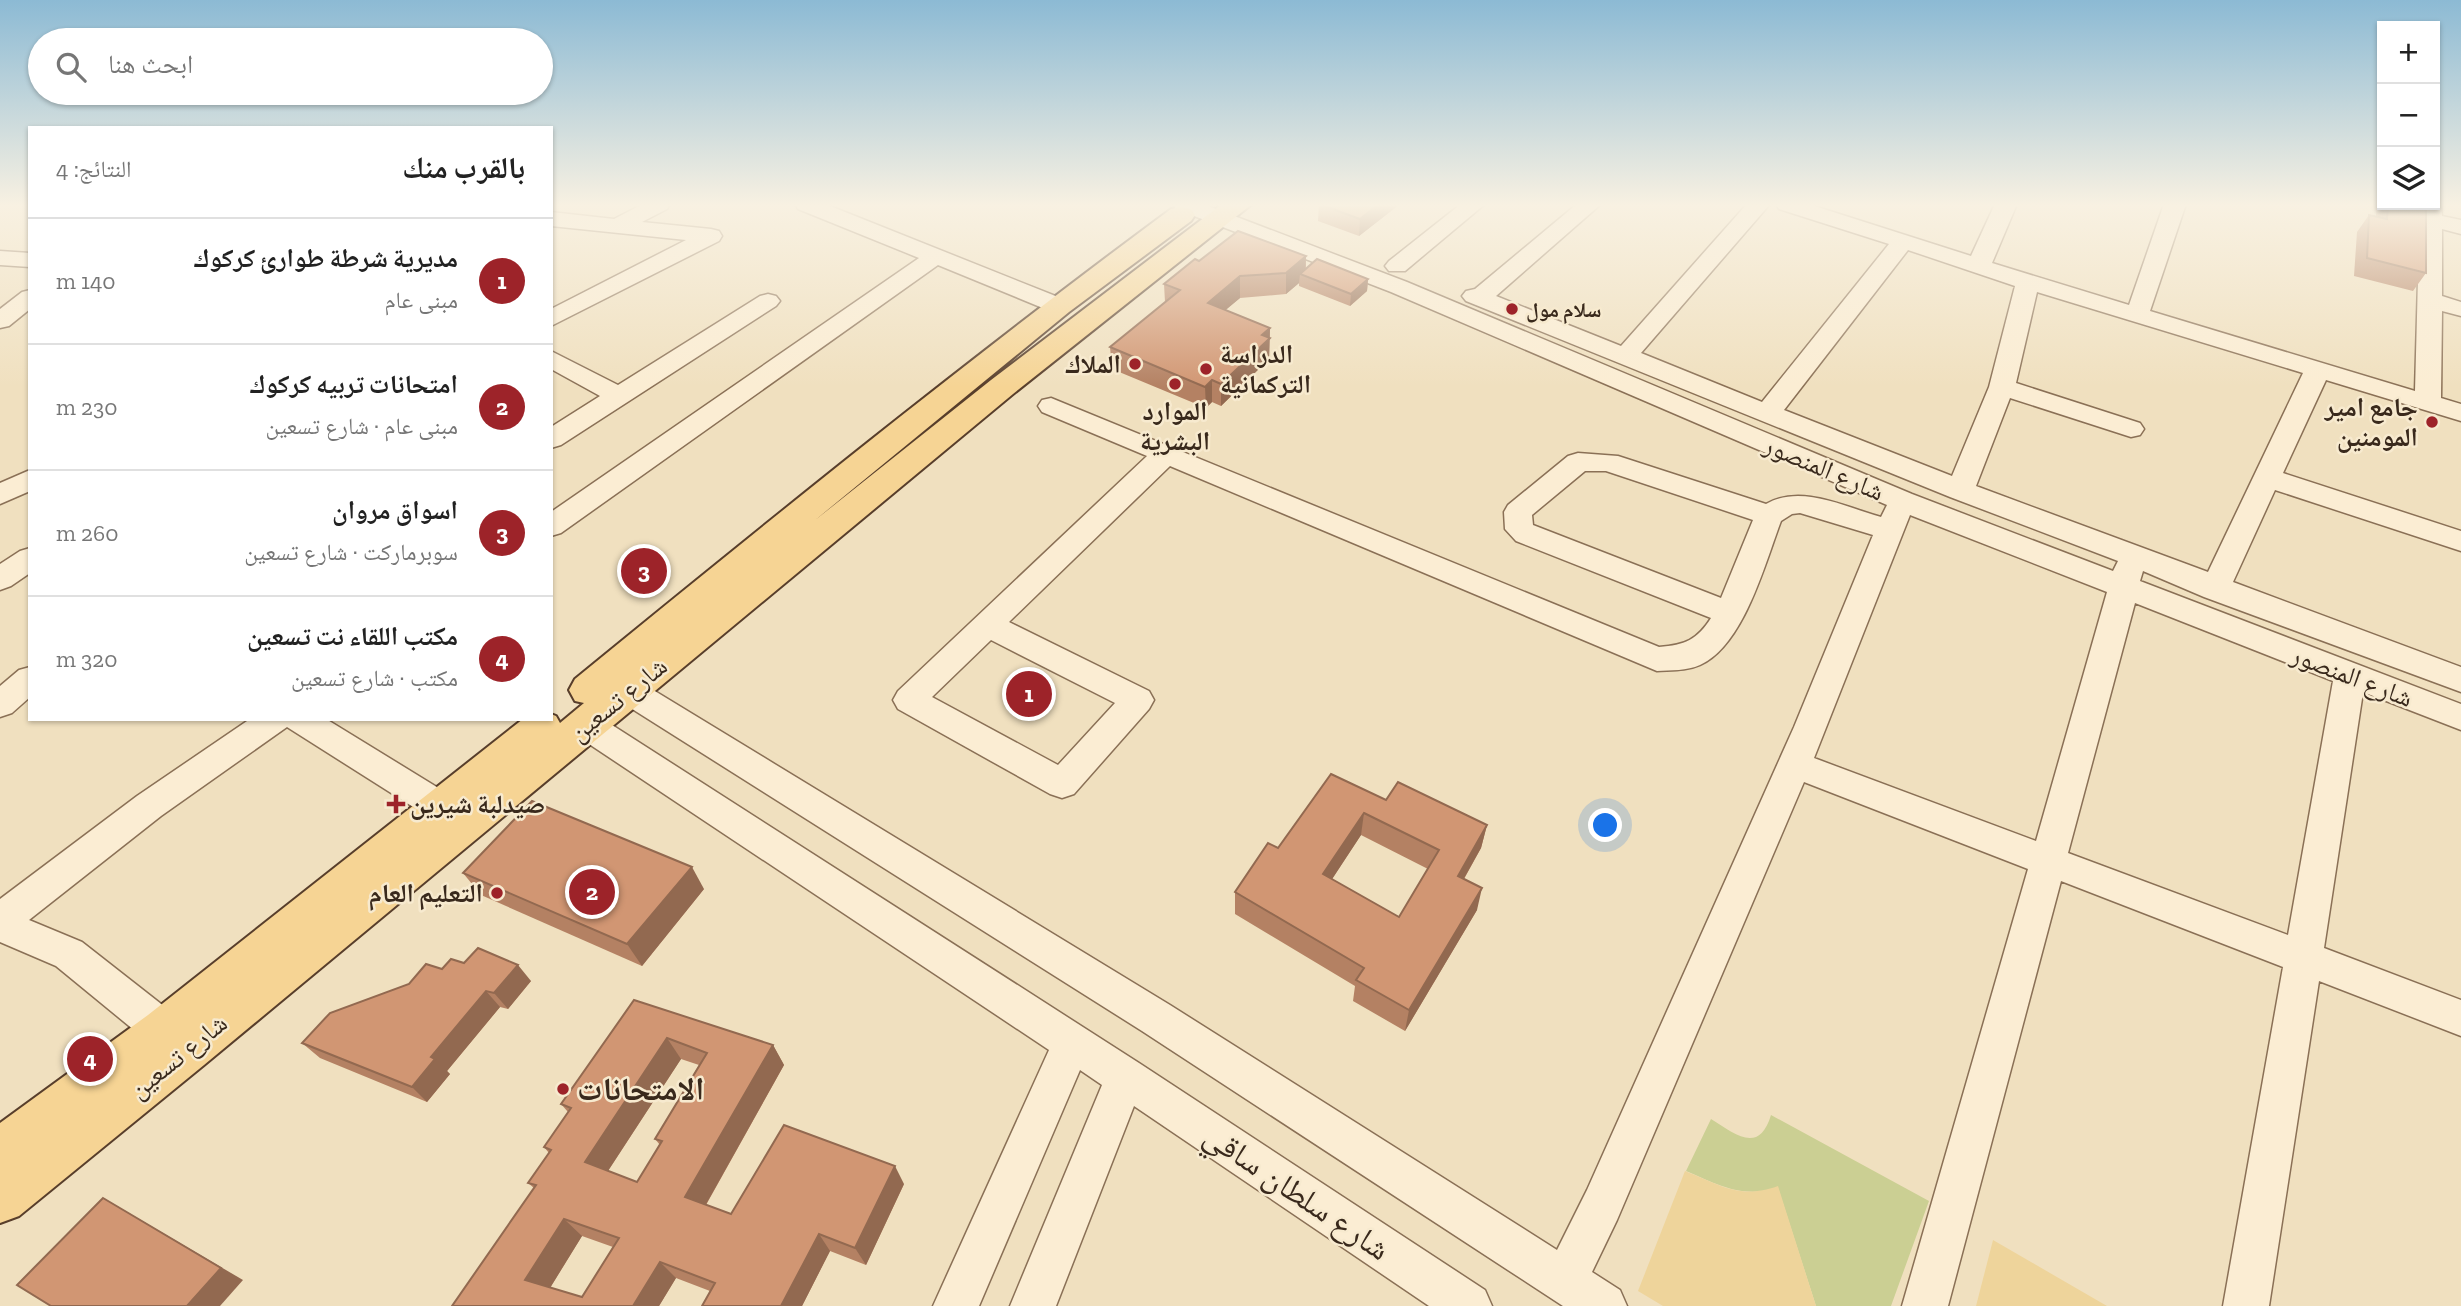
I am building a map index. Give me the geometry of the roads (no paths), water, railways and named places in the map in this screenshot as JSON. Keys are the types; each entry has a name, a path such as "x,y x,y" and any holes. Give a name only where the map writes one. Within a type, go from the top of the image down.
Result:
{"main road":[{"name":"شارع تسعين","path":"553,718 862,462 1059,306 1122,265"},
{"name":"شارع تسعين","path":"0,1197 629,691 1002,387 1144,265"},
{"name":"شارع تسعين","path":"0,1154 165,1031 550,721"}],"street":[{"path":"553,318 655,265"},
{"path":"553,525 923,265"},
{"path":"958,265 1059,306"},
{"name":"شارع المنصور","path":"1347,265 1896,515 2128,572 2215,589 2461,680"},
{"name":"شارع المنصور","path":"1394,265 1960,490 2350,676 2461,717"},
{"path":"1479,298 1518,265"},
{"path":"1625,356 1705,265"},
{"path":"1768,412 1884,265"},
{"path":"1979,265 2137,316 2461,412"},
{"path":"2137,316 2154,265"},
{"path":"2428,403 2431,265"},
{"path":"1960,490 2002,387 2028,282"},
{"path":"0,321 28,299"},
{"path":"553,438 768,301"},
{"path":"2431,301 2461,309"},
{"path":"553,360 618,396"},
{"path":"2215,589 2318,369"},
{"path":"2002,387 2131,429"},
{"path":"1051,406 1657,659 1691,656 1716,637 1730,613 1769,515 1786,505 1800,504 1896,515 1794,764 1608,1193 1564,1281"},
{"path":"988,625 1138,700 1062,784 909,701 988,625 1166,454"},
{"path":"1730,613 1526,534 1520,529 1518,512 1578,462 1608,462 1769,515"},
{"path":"2269,478 2461,541"},
{"path":"0,495 28,480"},
{"path":"0,579 28,559"},
{"path":"1925,1306 2128,572"},
{"path":"2246,1306 2350,676"},
{"path":"0,704 28,681"},
{"path":"629,691 1156,1018 1604,1306"},
{"path":"165,1031 69,954 0,923 149,806 272,721"},
{"path":"302,721 441,807"},
{"name":"شارع سلطان ساقي","path":"586,725 1125,1077 1443,1298"},
{"path":"1794,764 2461,1018"},
{"path":"956,1306 1072,1043"},
{"path":"1033,1306 1125,1077"}],"place":[{"name":"سلام مول","path":"1512,309"},
{"name":"الملاك","path":"1135,364"},
{"name":"الدراسة التركمانية","path":"1206,369"},
{"name":"الموارد البشرية","path":"1175,384"},
{"name":"جامع امير المومنين","path":"2432,422"},
{"name":"اسواق مروان","path":"644,571"},
{"name":"مديرية شرطة طوارئ كركوك","path":"1029,694"},
{"name":"صيدلبة شيرين","path":"396,804"},
{"name":"امتحانات تربيه كركوك","path":"592,892"},
{"name":"التعليم العام","path":"497,893"},
{"name":"مكتب اللقاء نت تسعين","path":"90,1059"},
{"name":"الامتحانات","path":"563,1089"}]}
